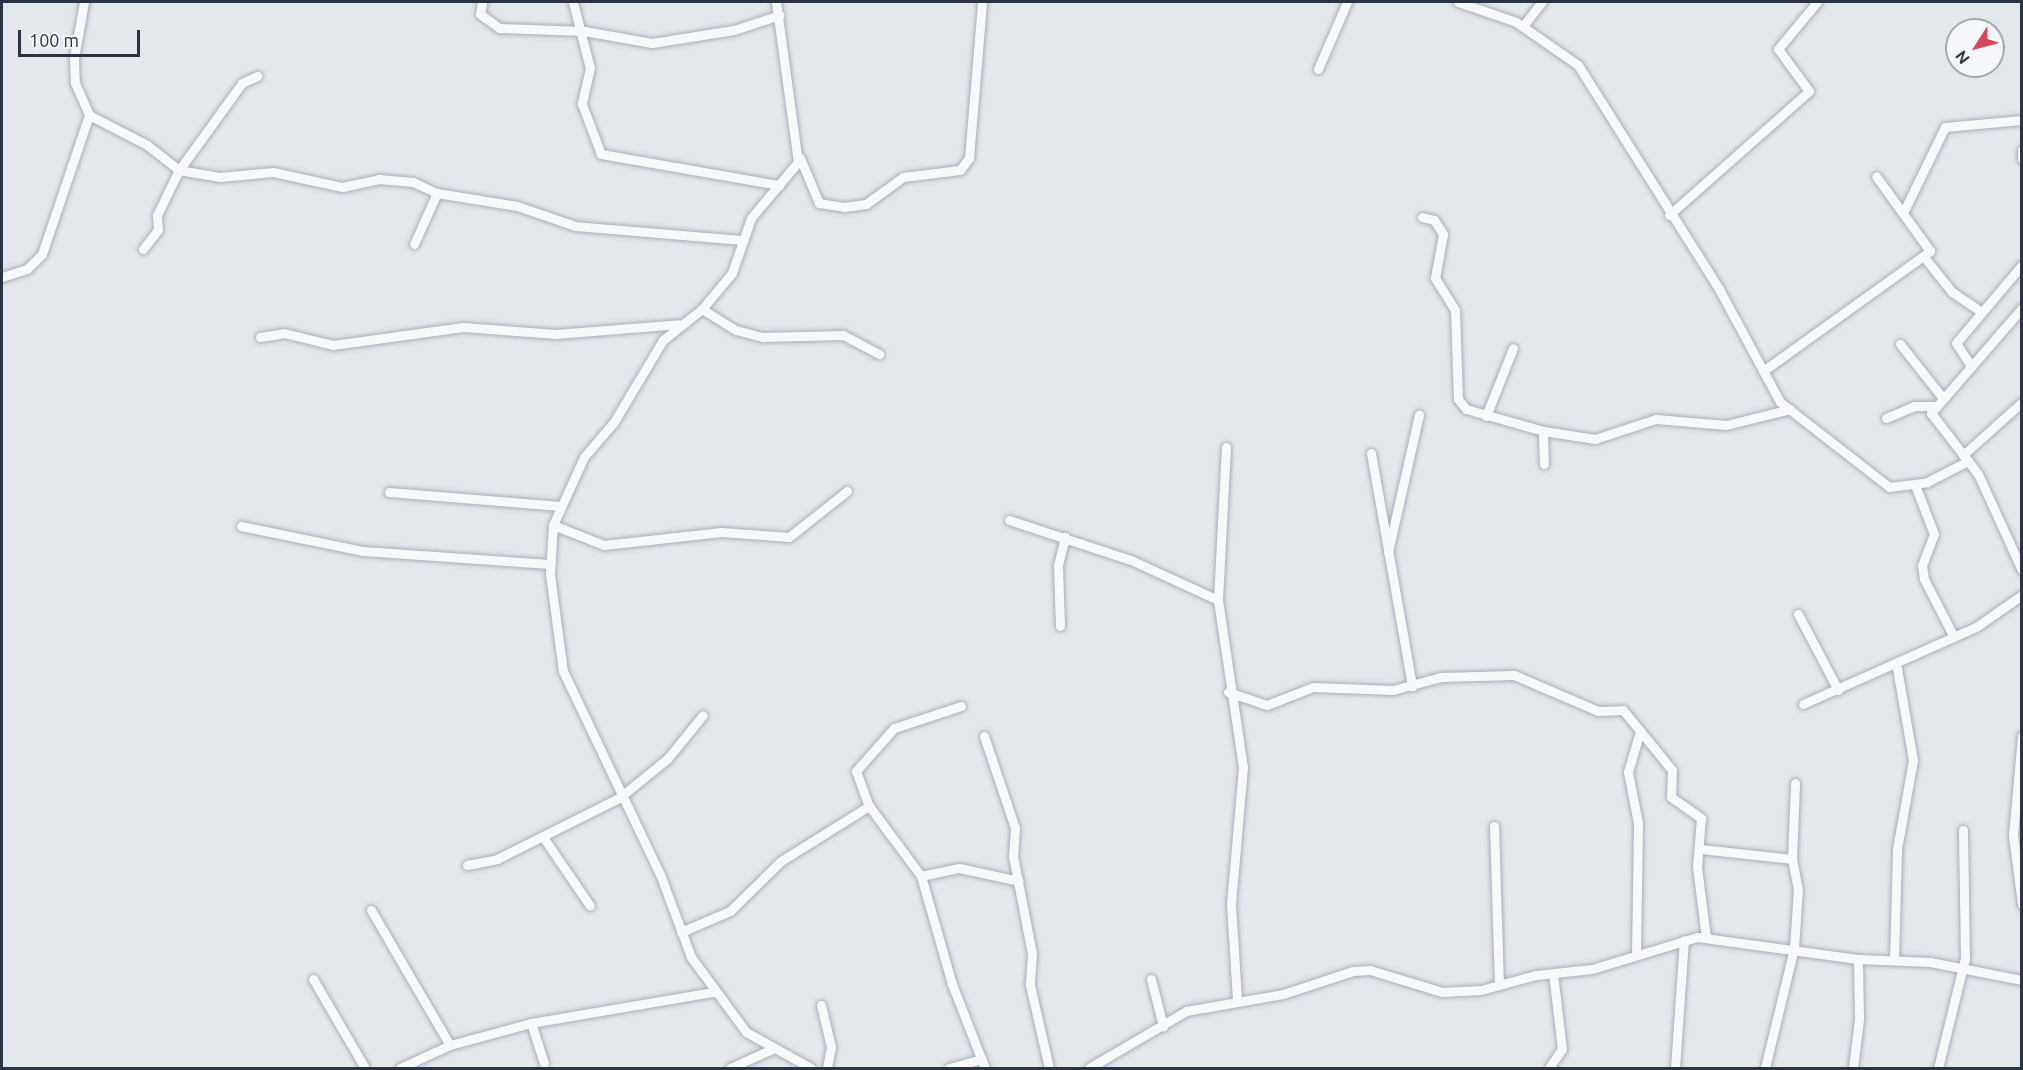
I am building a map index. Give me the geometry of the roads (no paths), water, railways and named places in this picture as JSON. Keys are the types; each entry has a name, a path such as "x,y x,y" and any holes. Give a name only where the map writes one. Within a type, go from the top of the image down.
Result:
{"street":[{"path":"2,277 27,269 42,254 89,115 75,66 84,2"},
{"path":"482,2 480,14 499,28 584,31 652,43 734,30 780,15"},
{"path":"573,2 584,31 590,68 582,104 601,154 779,185"},
{"path":"776,2 780,15 800,158 819,203 844,207 866,204 903,177 960,170 969,158 982,2"},
{"path":"1318,69 1347,2"},
{"path":"1458,2 1523,26 1578,65 1669,215 1719,289 1763,371 1790,409 1876,482 1915,484 1965,458 2022,402"},
{"path":"1523,26 1542,2"},
{"path":"1669,215 1809,91 1778,49 1817,2"},
{"path":"143,249 158,230 157,215 179,170 242,83 257,76"},
{"path":"89,115 147,145 179,170 220,177 273,172 342,187 395,180 437,193 517,207 575,226 743,240"},
{"path":"1903,213 1945,127 2022,120"},
{"path":"2022,150 2022,159"},
{"path":"800,158 751,218 732,273 702,309 679,324 584,457 553,525 550,564 563,671 619,798 660,874 681,932 713,992 746,1032 772,1049 811,1068"},
{"path":"1763,371 1924,256 1929,247 1876,176"},
{"path":"414,244 437,193"},
{"path":"1422,217 1434,220 1443,234 1435,278 1455,310 1458,399 1466,409 1543,431 1594,439 1656,419 1726,425 1790,409"},
{"path":"1924,256 1952,292 1980,311"},
{"path":"1971,366 1956,343 1980,311 2022,265"},
{"path":"2022,308 1934,406 1932,417 1985,486 2022,570"},
{"path":"702,309 736,330 763,338 843,335 879,354"},
{"path":"261,337 284,333 333,345 463,327 556,334 679,324"},
{"path":"1900,344 1942,397"},
{"path":"1486,416 1514,348"},
{"path":"1886,418 1914,406 1934,406"},
{"path":"1386,557 1419,414"},
{"path":"1543,431 1544,464"},
{"path":"1226,447 1218,600 1228,692 1243,767 1231,904 1237,1000"},
{"path":"1371,453 1386,557 1412,686"},
{"path":"1915,484 1934,534 1932,552 1922,565 1924,579 1954,637"},
{"path":"553,525 604,545 721,532 789,537 847,491"},
{"path":"389,492 560,506"},
{"path":"1009,520 1131,560 1218,600"},
{"path":"242,526 363,551 550,564"},
{"path":"1060,626 1058,565 1065,537"},
{"path":"1803,704 1954,637 2022,595"},
{"path":"1798,614 1838,690"},
{"path":"1894,959 1897,849 1913,760 1896,663"},
{"path":"1228,692 1267,705 1313,687 1412,686 1441,677 1514,675 1590,709 1623,710 1672,770 1671,796 1701,818 1701,849 1697,867 1706,937"},
{"path":"949,1068 984,1064 952,984 921,876 869,806 856,771 881,738 910,720 961,706"},
{"path":"467,865 497,859 619,798 668,758 703,715"},
{"path":"1636,955 1638,823 1628,772 1640,731"},
{"path":"984,735 1015,828 1013,856 1029,926 1030,985 1049,1068"},
{"path":"2022,736 2013,835 2022,904"},
{"path":"1765,1068 1794,948 1798,889 1792,860 1795,783"},
{"path":"681,932 730,911 781,861 869,806"},
{"path":"1494,826 1499,985"},
{"path":"1938,1068 1961,970 1966,937 1963,830"},
{"path":"543,837 590,906"},
{"path":"1701,849 1792,860"},
{"path":"921,876 959,868 1019,881"},
{"path":"371,910 450,1045"},
{"path":"1089,1068 1186,1011 1237,1000 1283,994 1362,970 1442,992 1593,969 1684,940 1706,937 1858,959 1894,959 2022,980"},
{"path":"1675,1068 1684,940"},
{"path":"1853,1068 1858,959"},
{"path":"1549,1068 1562,1049 1553,974"},
{"path":"1151,979 1163,1026"},
{"path":"313,980 365,1068"},
{"path":"400,1068 450,1045 531,1023 713,992"},
{"path":"821,1005 831,1047 827,1068"},
{"path":"531,1023 544,1063"},
{"path":"730,1068 772,1049"}]}
